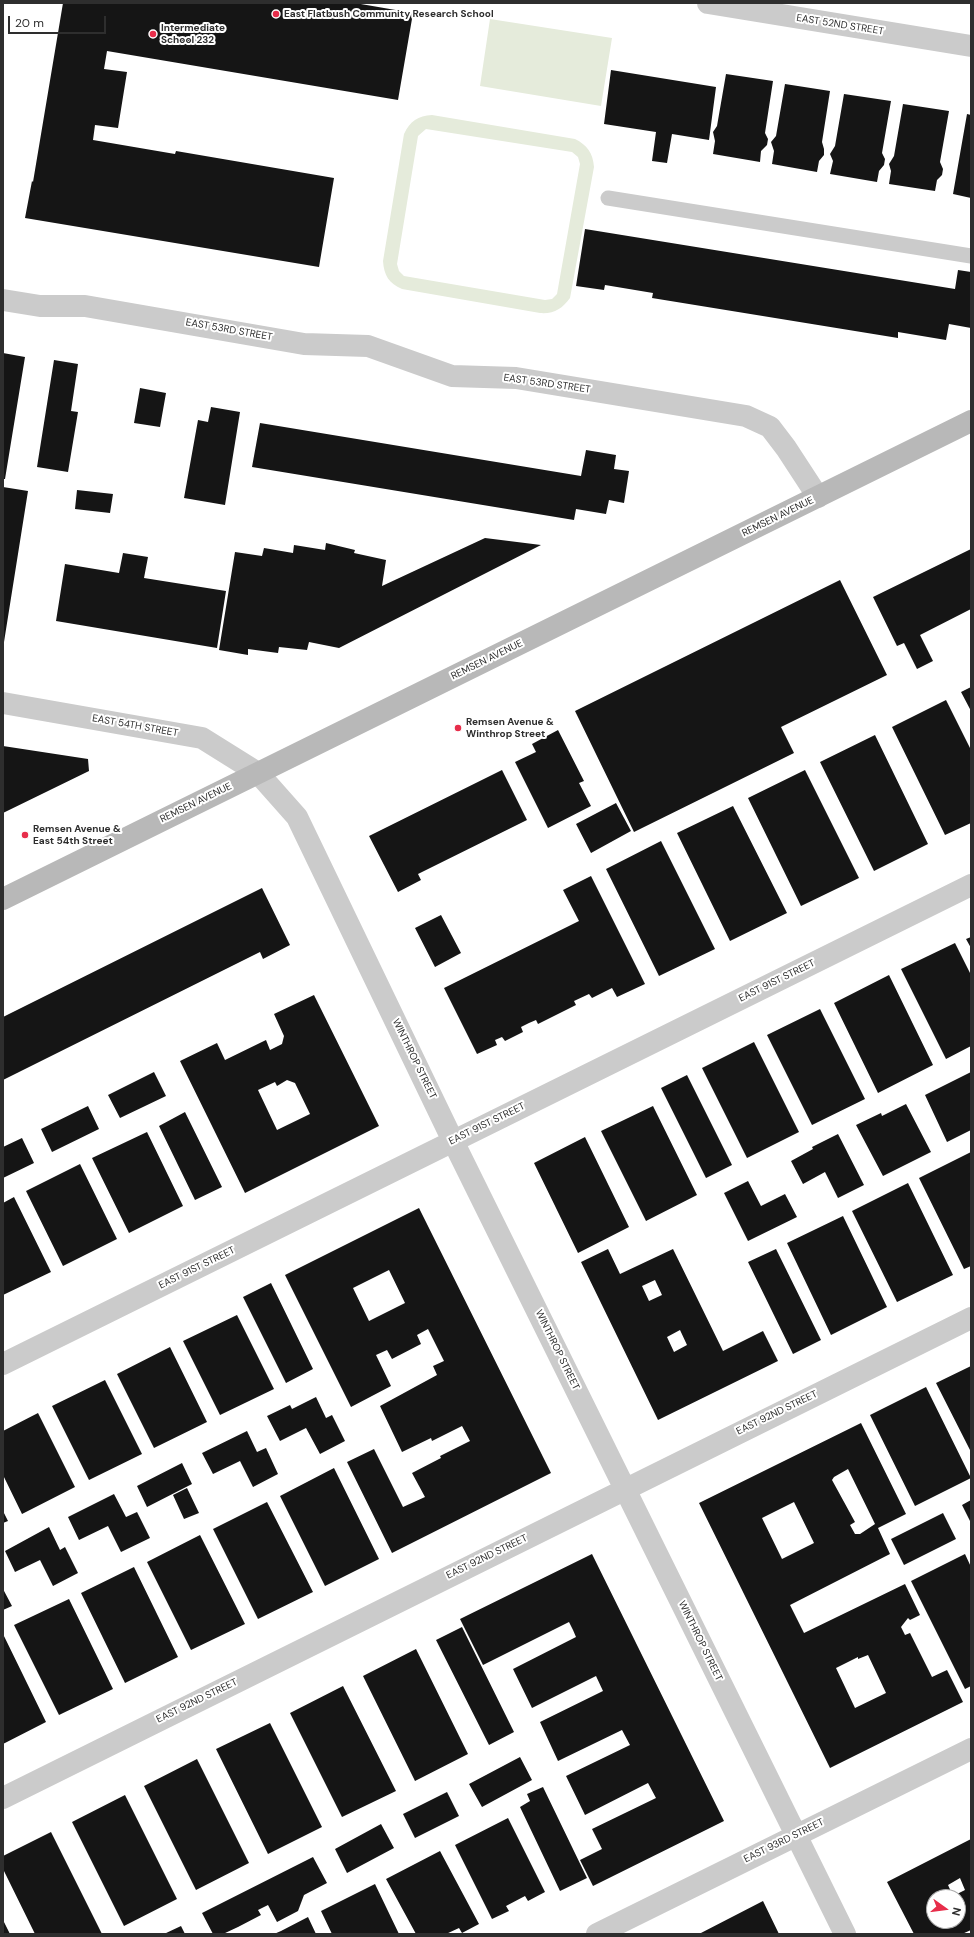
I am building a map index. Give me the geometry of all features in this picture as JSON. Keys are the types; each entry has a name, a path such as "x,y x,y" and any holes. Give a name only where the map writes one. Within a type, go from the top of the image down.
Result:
{"main road":[{"name":"REMSEN AVENUE","path":"3,899 971,421"}],"street":[{"name":"EAST 52ND STREET","path":"708,3 971,46"},
{"name":"EAST 53RD STREET","path":"3,300 40,306 85,306 304,344 368,346 452,376 516,378 746,416 770,426 818,497"},
{"name":"EAST 54TH STREET","path":"3,703 202,738 258,774"},
{"name":"WINTHROP STREET","path":"258,774 297,817 453,1141 845,1934"},
{"name":"EAST 91ST STREET","path":"3,1364 971,885"},
{"name":"EAST 92ND STREET","path":"3,1798 971,1318"},
{"name":"EAST 93RD STREET","path":"597,1934 971,1749"}],"lane":[{"path":"608,198 971,256"}],"green space":[{"path":"490,19 612,38 601,106 480,86"},
{"path":"432,115 575,139 589,150 594,167 570,298 561,308 554,312 540,313 402,289 388,278 383,261 404,134 415,120","holes":["426,129 572,152 578,157 580,164 557,294 552,299 545,300 404,276 399,271 397,264 418,136"]}],"building":[{"path":"63,3 355,3 413,13 398,100 107,51 104,69 127,72 118,128 95,125 93,140 175,154 176,151 334,178 319,267 25,218 32,181 33,182"},
{"path":"611,70 716,87 709,140 672,134 667,163 652,161 656,132 604,124"},
{"path":"726,74 773,81 765,133 768,139 767,145 761,151 760,162 713,154 715,141 713,132 717,126"},
{"path":"785,84 830,91 822,142 824,155 819,161 817,172 772,164 774,151 771,142 776,136"},
{"path":"844,94 891,101 882,153 885,159 884,165 879,171 877,182 830,174 833,161 830,154 835,146"},
{"path":"903,104 949,111 940,162 943,169 942,175 937,180 935,191 889,184 891,171 889,164 894,156"},
{"path":"967,114 971,115 971,198 953,194"},
{"path":"585,229 955,289 958,270 971,272 971,328 949,324 946,340 898,332 898,338 652,298 653,293 605,285 604,290 576,286"},
{"path":"3,353 25,357 5,479 3,479"},
{"path":"54,360 78,364 71,411 78,412 68,472 37,467"},
{"path":"140,388 166,393 160,427 134,423"},
{"path":"211,407 240,412 225,505 184,498 198,420 208,422"},
{"path":"260,423 581,476 586,450 616,455 614,469 629,471 624,503 609,500 606,514 576,509 574,520 252,467"},
{"path":"3,487 28,491 4,642 3,642"},
{"path":"77,490 113,494 110,513 75,509"},
{"path":"485,538 541,545 339,648 309,642 307,650 279,647 278,653 248,649 248,655 219,650 235,552 262,556 264,548 293,553 294,545 325,550 326,543 355,550 354,553 386,560 382,586"},
{"path":"971,549 971,609 920,635 933,661 917,669 904,643 897,646 873,597"},
{"path":"123,553 148,557 144,578 226,591 217,648 56,621 65,564 119,573"},
{"path":"840,580 887,675 781,727 794,753 634,832 575,711"},
{"path":"971,687 971,711 961,692"},
{"path":"946,700 971,750 971,823 945,835 892,727"},
{"path":"558,730 584,781 579,783 591,806 548,828 515,762 536,752 532,744"},
{"path":"875,735 928,844 874,871 820,762"},
{"path":"3,746 88,759 89,771 3,813"},
{"path":"502,770 527,820 418,874 421,880 398,892 369,836"},
{"path":"805,770 859,878 801,906 748,798"},
{"path":"616,803 631,831 591,853 576,824"},
{"path":"733,806 787,913 730,941 677,833"},
{"path":"661,841 715,949 659,976 606,869"},
{"path":"591,876 645,984 617,997 612,988 592,998 589,994 574,1001 576,1005 538,1024 536,1020 521,1027 523,1032 505,1041 502,1037 495,1040 497,1045 477,1054 444,988 579,921 563,890"},
{"path":"262,888 290,945 263,959 260,952 3,1080 3,1017"},
{"path":"441,915 461,953 435,967 415,928"},
{"path":"971,937 971,948 966,939"},
{"path":"955,943 971,975 971,1046 946,1059 901,969"},
{"path":"889,975 933,1065 878,1093 834,1003"},
{"path":"314,995 379,1126 245,1193 180,1061 217,1043 225,1060 266,1040 270,1050 282,1044 284,1036 274,1014","holes":["287,1080 295,1083 310,1114 277,1130 258,1090 275,1082 277,1086"]},
{"path":"820,1009 865,1099 812,1125 767,1035"},
{"path":"754,1042 799,1132 747,1158 702,1068"},
{"path":"154,1072 166,1096 120,1118 108,1095"},
{"path":"971,1072 971,1130 947,1142 925,1095"},
{"path":"687,1075 732,1165 706,1178 661,1088"},
{"path":"906,1104 931,1152 883,1176 856,1125 881,1113 882,1116"},
{"path":"88,1106 99,1129 52,1152 41,1129"},
{"path":"653,1106 697,1195 646,1221 601,1131"},
{"path":"185,1112 222,1187 195,1200 159,1126"},
{"path":"147,1132 183,1206 129,1233 92,1158"},
{"path":"838,1134 864,1185 838,1198 825,1172 803,1184 791,1161 813,1149 812,1147"},
{"path":"585,1137 629,1227 578,1253 534,1163"},
{"path":"22,1138 34,1163 3,1178 3,1147"},
{"path":"971,1152 971,1266 964,1269 919,1178"},
{"path":"80,1164 117,1239 63,1266 26,1191"},
{"path":"748,1181 761,1206 785,1194 797,1217 748,1241 724,1193"},
{"path":"908,1183 953,1275 897,1302 852,1211"},
{"path":"14,1197 51,1272 3,1295 3,1203"},
{"path":"419,1208 551,1473 392,1553 347,1462 374,1449 403,1507 425,1497 412,1473 441,1458 440,1456 470,1441 462,1426 432,1441 431,1438 402,1452 380,1406 437,1375 433,1366 444,1361 428,1329 417,1335 421,1344 392,1359 387,1350 376,1355 391,1386 351,1407 285,1275","holes":["389,1270 405,1303 369,1321 353,1288"]},
{"path":"843,1216 887,1307 831,1335 787,1243"},
{"path":"608,1249 620,1274 673,1249 723,1351 763,1331 778,1361 658,1420 581,1262","holes":["655,1280 662,1295 649,1301 642,1286","680,1330 687,1345 674,1352 667,1337"]},
{"path":"776,1249 821,1340 793,1354 748,1262"},
{"path":"271,1283 313,1369 286,1383 243,1297"},
{"path":"237,1315 274,1389 220,1415 183,1341"},
{"path":"170,1347 207,1422 154,1448 117,1374"},
{"path":"971,1366 971,1452 936,1383"},
{"path":"105,1380 142,1454 89,1480 52,1406"},
{"path":"926,1387 971,1478 915,1506 870,1415"},
{"path":"316,1397 326,1418 332,1415 345,1441 320,1454 306,1428 280,1441 267,1416 290,1405 292,1409"},
{"path":"38,1413 75,1487 22,1514 3,1475 3,1431"},
{"path":"861,1423 906,1514 878,1528 890,1554 790,1605 804,1633 905,1584 920,1615 910,1620 908,1618 901,1627 905,1635 910,1633 932,1677 947,1670 963,1702 830,1768 699,1503","holes":["848,1469 875,1524 860,1534 855,1534 850,1525 855,1522 832,1480 834,1477","794,1502 814,1543 782,1559 762,1518","868,1655 886,1693 855,1708 836,1668 858,1657 858,1659"]},
{"path":"247,1431 257,1452 266,1448 278,1474 253,1487 240,1461 213,1474 202,1453"},
{"path":"182,1463 192,1484 147,1507 137,1486"},
{"path":"334,1468 379,1559 325,1586 280,1496"},
{"path":"187,1488 199,1513 184,1519 173,1495"},
{"path":"114,1494 126,1517 137,1512 150,1538 121,1552 108,1526 79,1540 68,1517"},
{"path":"971,1500 971,1523 962,1505"},
{"path":"267,1502 313,1592 258,1619 213,1529"},
{"path":"3,1511 8,1521 3,1523"},
{"path":"943,1513 956,1539 904,1565 891,1539"},
{"path":"49,1527 60,1550 65,1547 78,1573 53,1586 40,1560 15,1572 5,1551"},
{"path":"200,1535 245,1624 191,1650 147,1562"},
{"path":"592,1554 724,1821 593,1886 580,1860 602,1849 592,1829 656,1798 648,1783 585,1815 566,1776 630,1745 622,1730 558,1761 540,1722 603,1691 596,1676 532,1708 513,1669 576,1637 569,1622 483,1665 460,1619"},
{"path":"965,1554 971,1567 971,1686 965,1689 911,1581"},
{"path":"134,1567 178,1657 125,1683 81,1593"},
{"path":"3,1589 12,1606 3,1610"},
{"path":"69,1599 113,1689 59,1715 14,1625"},
{"path":"462,1627 514,1732 489,1745 436,1640"},
{"path":"3,1634 46,1722 3,1744"},
{"path":"416,1649 468,1754 415,1781 363,1676"},
{"path":"343,1686 396,1791 342,1817 290,1713"},
{"path":"270,1723 322,1827 268,1854 216,1749"},
{"path":"520,1757 532,1780 482,1807 469,1784"},
{"path":"197,1759 249,1863 196,1890 144,1786"},
{"path":"543,1787 587,1878 560,1891 520,1807 530,1801 527,1794"},
{"path":"447,1792 459,1816 415,1838 403,1814"},
{"path":"125,1795 177,1899 124,1926 72,1822"},
{"path":"508,1818 545,1892 528,1901 525,1896 506,1906 509,1911 492,1919 455,1845"},
{"path":"381,1824 394,1848 347,1873 335,1849"},
{"path":"51,1832 102,1934 35,1934 3,1869 3,1856"},
{"path":"971,1839 971,1930 962,1934 914,1934 887,1882"},
{"path":"440,1851 479,1924 462,1933 459,1928 446,1934 416,1934 386,1879"},
{"path":"313,1857 327,1883 304,1895 298,1911 277,1922 268,1905 258,1910 261,1915 223,1934 213,1934 202,1913"},
{"path":"375,1884 399,1934 332,1934 321,1911"},
{"path":"763,1901 779,1934 699,1934"},
{"path":"308,1917 316,1934 274,1934 281,1931"},
{"path":"3,1920 10,1934 3,1934"},
{"path":"181,1926 185,1934 164,1934"}],"place":[{"name":"East Flatbush Community Research School","path":"276,14"},
{"name":"Intermediate School 232","path":"153,34"},
{"name":"Remsen Avenue & Winthrop Street","path":"458,728"},
{"name":"Remsen Avenue & East 54th Street","path":"25,835"}]}
